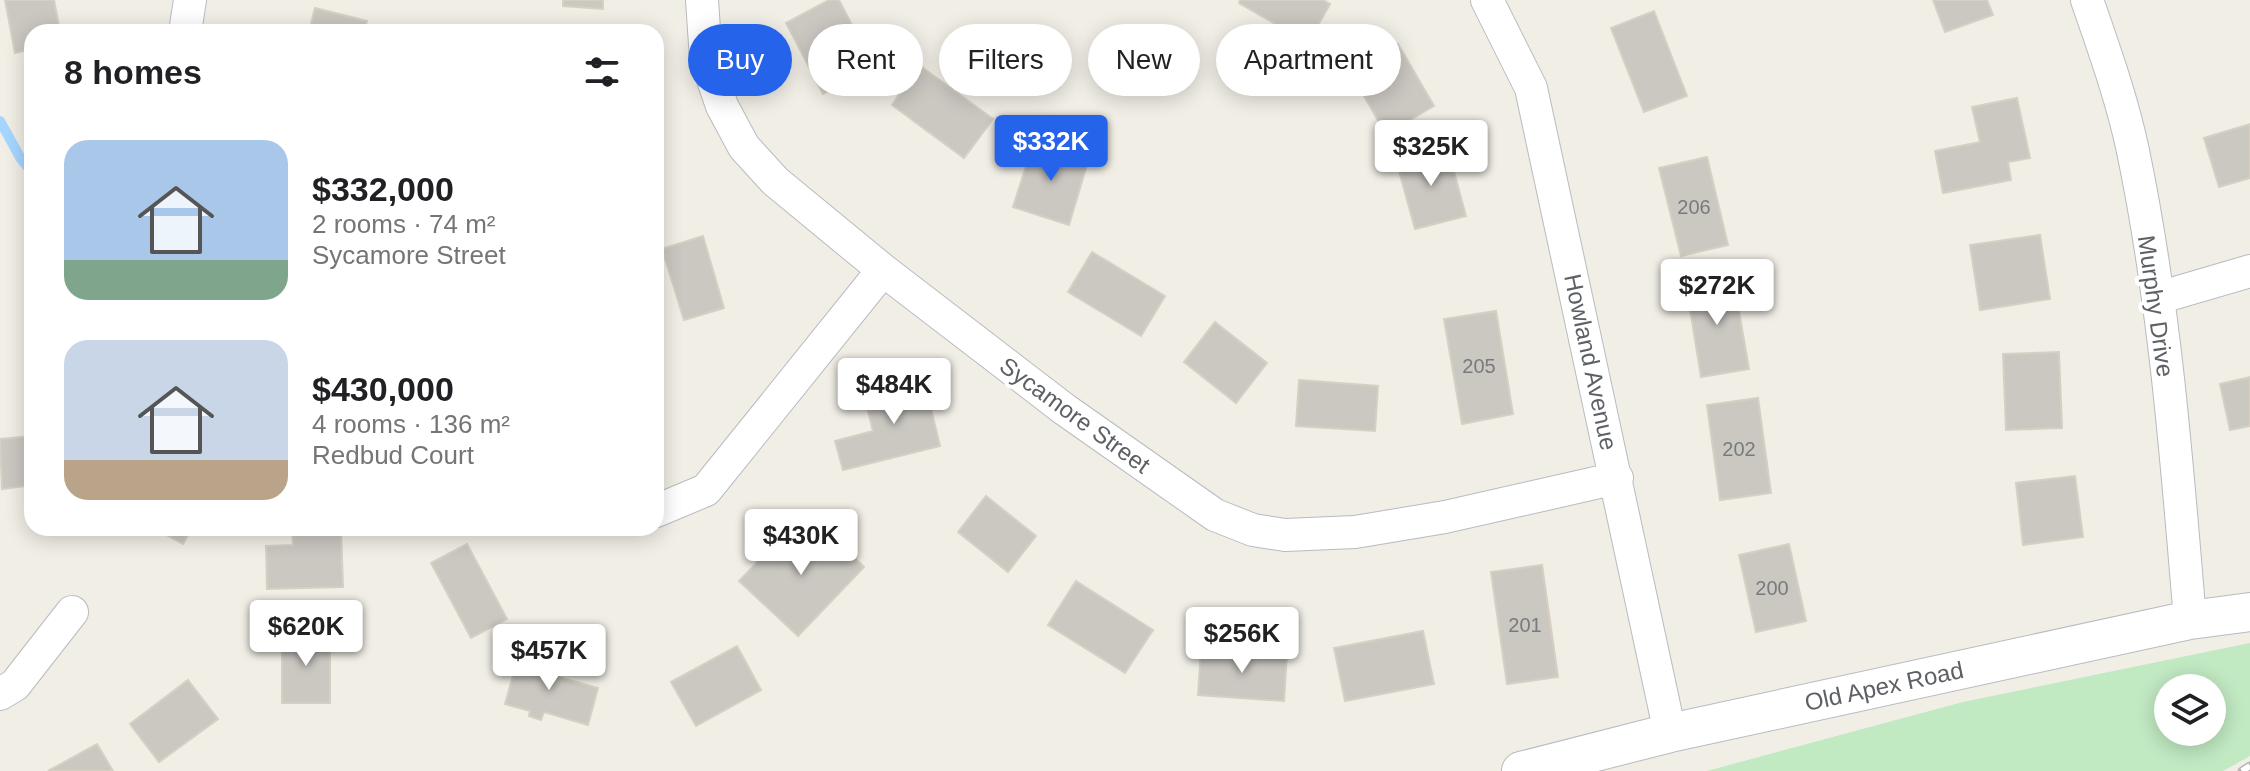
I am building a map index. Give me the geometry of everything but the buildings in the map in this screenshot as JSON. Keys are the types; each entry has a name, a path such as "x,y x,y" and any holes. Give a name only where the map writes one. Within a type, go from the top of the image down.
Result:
{"street":[{"path":"186,24 190,0"},
{"name":"Sycamore Street","path":"702,0 706,59 722,106 744,147 775,181 883,270 1064,409 1215,515 1253,530 1285,535 1355,532 1445,517 1617,478"},
{"name":"Howland Avenue","path":"1487,0 1531,88 1670,733"},
{"name":"Murphy Drive","path":"2087,0 2112,72 2133,149 2158,298 2190,620"},
{"path":"664,508 706,490 883,270"},
{"path":"2158,298 2250,271"},
{"path":"0,694 15,685 72,612"},
{"name":"Old Apex Road","path":"1521,771 1670,733 2190,620 2250,612"}],"green space":[{"path":"2250,643 2250,756 2223,771 1707,771 1963,702"}],"waterway":[{"path":"0,121 24,163"}],"railway":[{"path":"2242,771 2250,766"}]}
